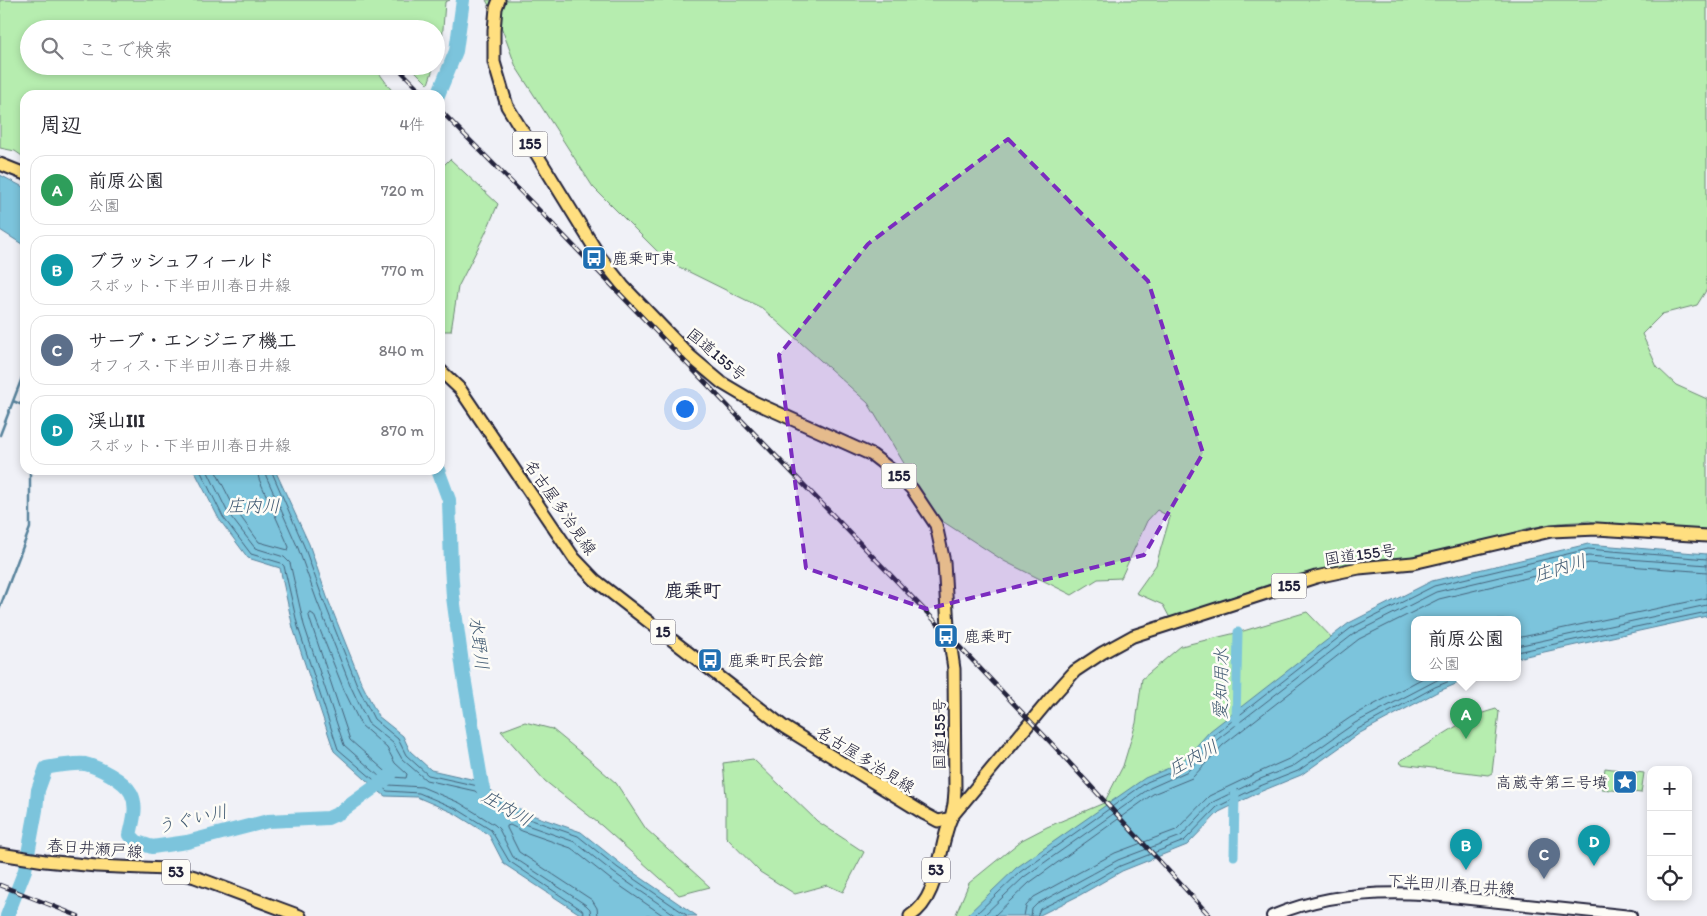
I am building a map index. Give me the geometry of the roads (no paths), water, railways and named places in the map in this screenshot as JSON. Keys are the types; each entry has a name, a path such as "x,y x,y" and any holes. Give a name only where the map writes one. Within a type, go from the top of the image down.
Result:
{"main road":[{"name":"国道155号","path":"499,0 496,8 494,30 494,62 507,106 600,257 623,286 690,356 722,383 754,402 872,455 898,475 912,489 936,525 944,562 948,627 954,669 955,791 950,818"},
{"path":"0,164 20,172"},
{"name":"名古屋多治見線","path":"445,375 460,389 574,558 595,580 784,727 925,814 938,821 950,818"},
{"name":"国道155号","path":"950,818 1075,671 1133,636 1316,577 1359,568 1413,563 1551,531 1597,529 1707,536"},
{"name":"53","path":"910,916 924,904 930,893 950,818"},
{"name":"春日井瀬戸線","path":"0,854 96,866 166,869 195,877 300,916"},
{"name":"下半田川春日井線","path":"1272,916 1332,899 1394,892 1631,916"}],"water":[{"path":"0,175 20,185 20,243 0,230"},
{"name":"庄内川","path":"197,475 277,475 309,544 327,597 361,682 378,716 403,736 410,751 431,770 480,781 503,800 529,814 581,832 621,864 697,916 583,916 504,864 489,835 454,813 417,797 385,796 375,788 334,751 293,628 280,568 248,558 219,519"},
{"path":"1588,544 1707,554 1707,616 1521,657 1521,616 1411,616 1411,681 1463,681 1437,692 1360,733 1301,775 1219,812 1187,845 1122,871 1038,916 966,916 1016,868 1145,778 1181,763 1210,731 1349,623 1432,581"}],"waterway":[{"name":"水野川","path":"440,90 456,51 463,0"},
{"path":"0,435 20,383"},
{"path":"13,401 20,404"},
{"path":"0,607 30,528 30,475"},
{"name":"水野川","path":"440,475 449,500 453,597 463,671 486,799"},
{"name":"愛知用水","path":"1236,721 1238,632"},
{"name":"うぐい川","path":"7,916 25,870 38,790 46,768 85,764 97,768 123,783 131,793 134,803 130,835 137,842 152,847 187,842 268,821 328,818 339,813 390,776"},
{"name":"愛知用水","path":"1234,856 1235,794"}],"railway":[{"path":"405,75 420,90"},
{"path":"445,115 936,622 1054,746 1210,916"},
{"path":"0,885 78,916"}],"place":[{"name":"鹿乗町東","path":"594,258"},
{"name":"鹿乗町","path":"946,636"},
{"name":"鹿乗町民会館","path":"710,660"},
{"name":"前原公園","path":"1466,739"},
{"name":"高蔵寺第三号墳","path":"1625,782"},
{"name":"渓山III","path":"1594,866"},
{"name":"ブラッシュフィールド","path":"1466,870"},
{"name":"サーブ・エンジニア機工","path":"1544,879"}],"district":[{"name":"鹿乗町","path":"693,590"}]}
